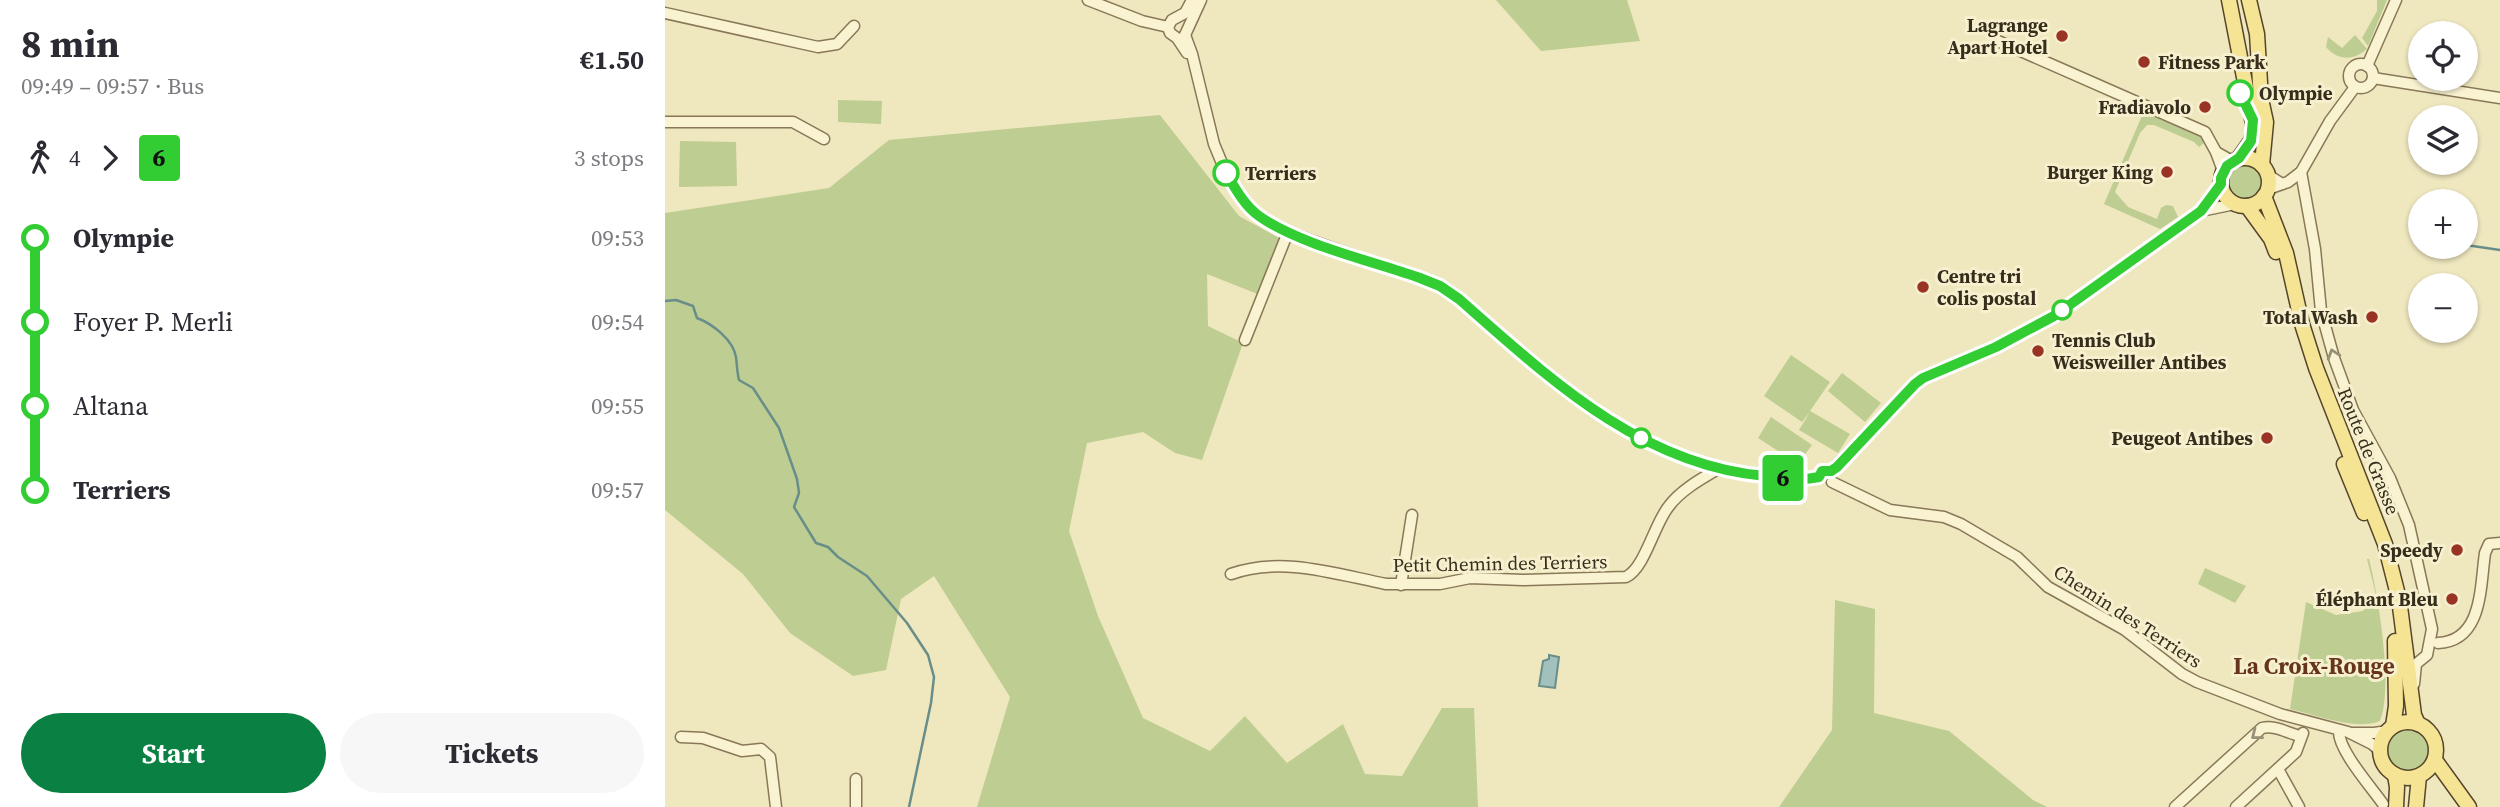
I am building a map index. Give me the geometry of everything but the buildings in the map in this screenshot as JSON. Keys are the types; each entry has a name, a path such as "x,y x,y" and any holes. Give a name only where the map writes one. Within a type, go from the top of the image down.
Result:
{"main road":[{"path":"2229,0 2254,129 2251,141 2229,169 2225,196 2241,205 2259,201 2269,182 2255,160 2229,169"},
{"path":"2240,0 2262,99"},
{"name":"Route de Grasse","path":"2249,0 2257,34 2269,182 2302,324 2316,368 2385,544 2399,599 2414,715 2418,724"},
{"name":"Route de Grasse","path":"2241,205 2271,239 2309,376 2379,553 2390,597 2396,646 2396,706 2390,728"},
{"path":"2435,760 2422,775 2411,779 2395,775 2386,769 2379,750 2390,728 2405,722 2426,728 2435,743 2435,760 2469,807"},
{"path":"2390,806 2397,787 2395,775"},
{"path":"2416,807 2422,775"},
{"path":"2422,775 2438,783 2458,807"}],"street":[{"path":"1088,0 1142,21 1168,27 1172,20 1183,29 1212,138 1226,173 1246,204 1259,216 1288,232 1440,286 1598,414 1680,457 1718,469"},
{"path":"1183,29 1192,0"},
{"path":"1183,29 1201,0"},
{"path":"2367,65 2396,0"},
{"path":"665,13 818,47 837,44 854,26"},
{"path":"1832,477 1915,384 1927,376 1996,347 2054,316 2201,211 2229,169 2205,132 1998,41"},
{"path":"2367,65 2373,78 2367,88 2355,87 2350,83 2350,70 2355,66 2367,65"},
{"path":"2373,78 2500,98"},
{"path":"2355,87 2330,121 2301,172 2315,249 2323,321 2353,410 2390,478 2405,513 2435,638 2433,651 2416,664 2415,682 2411,691"},
{"path":"665,122 793,122 824,139"},
{"path":"2269,182 2301,172"},
{"path":"2201,211 2241,205"},
{"path":"1245,340 1288,232"},
{"name":"Chemin des Terriers","path":"1718,469 1738,474 1806,480 1819,477 1824,484 1832,477 1890,510 1944,517 1961,524 2017,556 2048,587 2125,630 2182,674 2262,708 2344,731 2379,750"},
{"name":"Petit Chemin des Terriers","path":"1231,574 1247,568 1287,565 1401,585 1440,584 1470,578 1523,580 1626,577 1637,568 1655,528 1670,504 1692,485 1718,469"},
{"path":"1401,585 1412,514"},
{"path":"2435,638 2455,640 2464,635 2475,618 2485,553 2489,544 2500,543"},
{"path":"2236,807 2296,752 2300,736 2309,722"},
{"path":"2175,807 2262,729 2278,728 2300,736"},
{"name":"Chemin des Terriers","path":"2344,731 2374,733 2390,728"},
{"path":"2344,731 2338,735 2344,750 2390,806"},
{"path":"681,737 703,738 741,751 767,752 770,757 776,807"},
{"path":"2278,769 2296,806"},
{"path":"856,779 856,807"}],"green space":[{"path":"1496,0 1627,0 1640,41 1541,51"},
{"path":"2377,0 2387,0 2368,46 2362,38 2377,11"},
{"path":"2355,35 2367,49 2356,56 2341,57 2326,47 2328,37 2342,48"},
{"path":"838,100 882,101 881,124 838,122"},
{"path":"2144,111 2198,133 2204,143 2199,147 2194,142 2154,125 2147,125 2140,133 2115,192 2128,207 2157,219 2161,208 2166,205 2173,206 2178,217 2160,229 2104,204"},
{"path":"1160,115 1239,216 1281,239 1260,295 1207,274 1208,326 1243,343 1202,460 1175,453 1143,432 1087,443 1069,531 1098,616 1143,718 1210,751 1245,716 1287,763 1343,724 1365,774 1402,776 1442,708 1474,708 1478,807 977,807 1010,697 934,576 901,599 886,670 853,676 790,633 743,574 665,510 665,213 829,188 889,140"},
{"path":"680,141 736,142 737,186 679,187"},
{"path":"2244,164 2257,169 2262,182 2257,195 2244,200 2231,195 2226,182 2231,169"},
{"path":"1791,355 1830,382 1810,411 1850,434 1838,453 1799,430 1810,412 1802,422 1764,396"},
{"path":"1842,373 1881,403 1865,422 1828,391"},
{"path":"1771,417 1812,445 1798,464 1758,438"},
{"path":"2367,559 2369,559 2376,595"},
{"path":"2205,568 2246,586 2235,603 2198,584"},
{"path":"2376,595 2385,665 2384,706 2380,721 2371,724 2348,723 2290,709 2306,602 2336,615 2363,611"},
{"path":"1835,600 1875,609 1874,713 1949,731 2033,800 2047,807 1779,807 1832,730"},
{"path":"2409,727 2425,733 2431,749 2425,765 2409,771 2393,765 2387,749 2393,733"}],"water":[{"path":"1549,655 1559,657 1555,688 1539,686 1543,661 1549,659"}],"waterway":[{"path":"2478,247 2500,250"},
{"path":"665,301 676,300 693,306 697,318 716,328 727,339 736,357 739,380 753,388 779,428 797,479 799,493 794,507 816,543 828,547 867,576 907,623 928,655 934,677 931,703 909,807"}],"bus line":[{"name":"6","path":"1226,173 1246,204 1259,216 1288,232 1440,286 1576,398 1615,425 1680,457 1718,469 1738,474 1806,480 1819,477 1822,471 1831,471 1837,467 1923,378 1996,347 2054,316 2201,211 2221,184 2223,171 2239,158 2251,141 2253,120 2240,93"}],"place":[{"name":"Lagrange Apart Hotel","path":"2062,36"},
{"name":"Fitness Park","path":"2144,62"},
{"name":"Olympie","path":"2240,93"},
{"name":"Fradiavolo","path":"2205,107"},
{"name":"Burger King","path":"2167,172"},
{"name":"Terriers","path":"1226,173"},
{"name":"Centre tri colis postal","path":"1923,287"},
{"name":"Total Wash","path":"2372,317"},
{"name":"Tennis Club Weisweiller Antibes","path":"2038,351"},
{"name":"Peugeot Antibes","path":"2267,438"},
{"name":"Speedy","path":"2457,550"},
{"name":"Éléphant Bleu","path":"2452,599"}],"district":[{"name":"La Croix-Rouge","path":"2314,666"}]}
